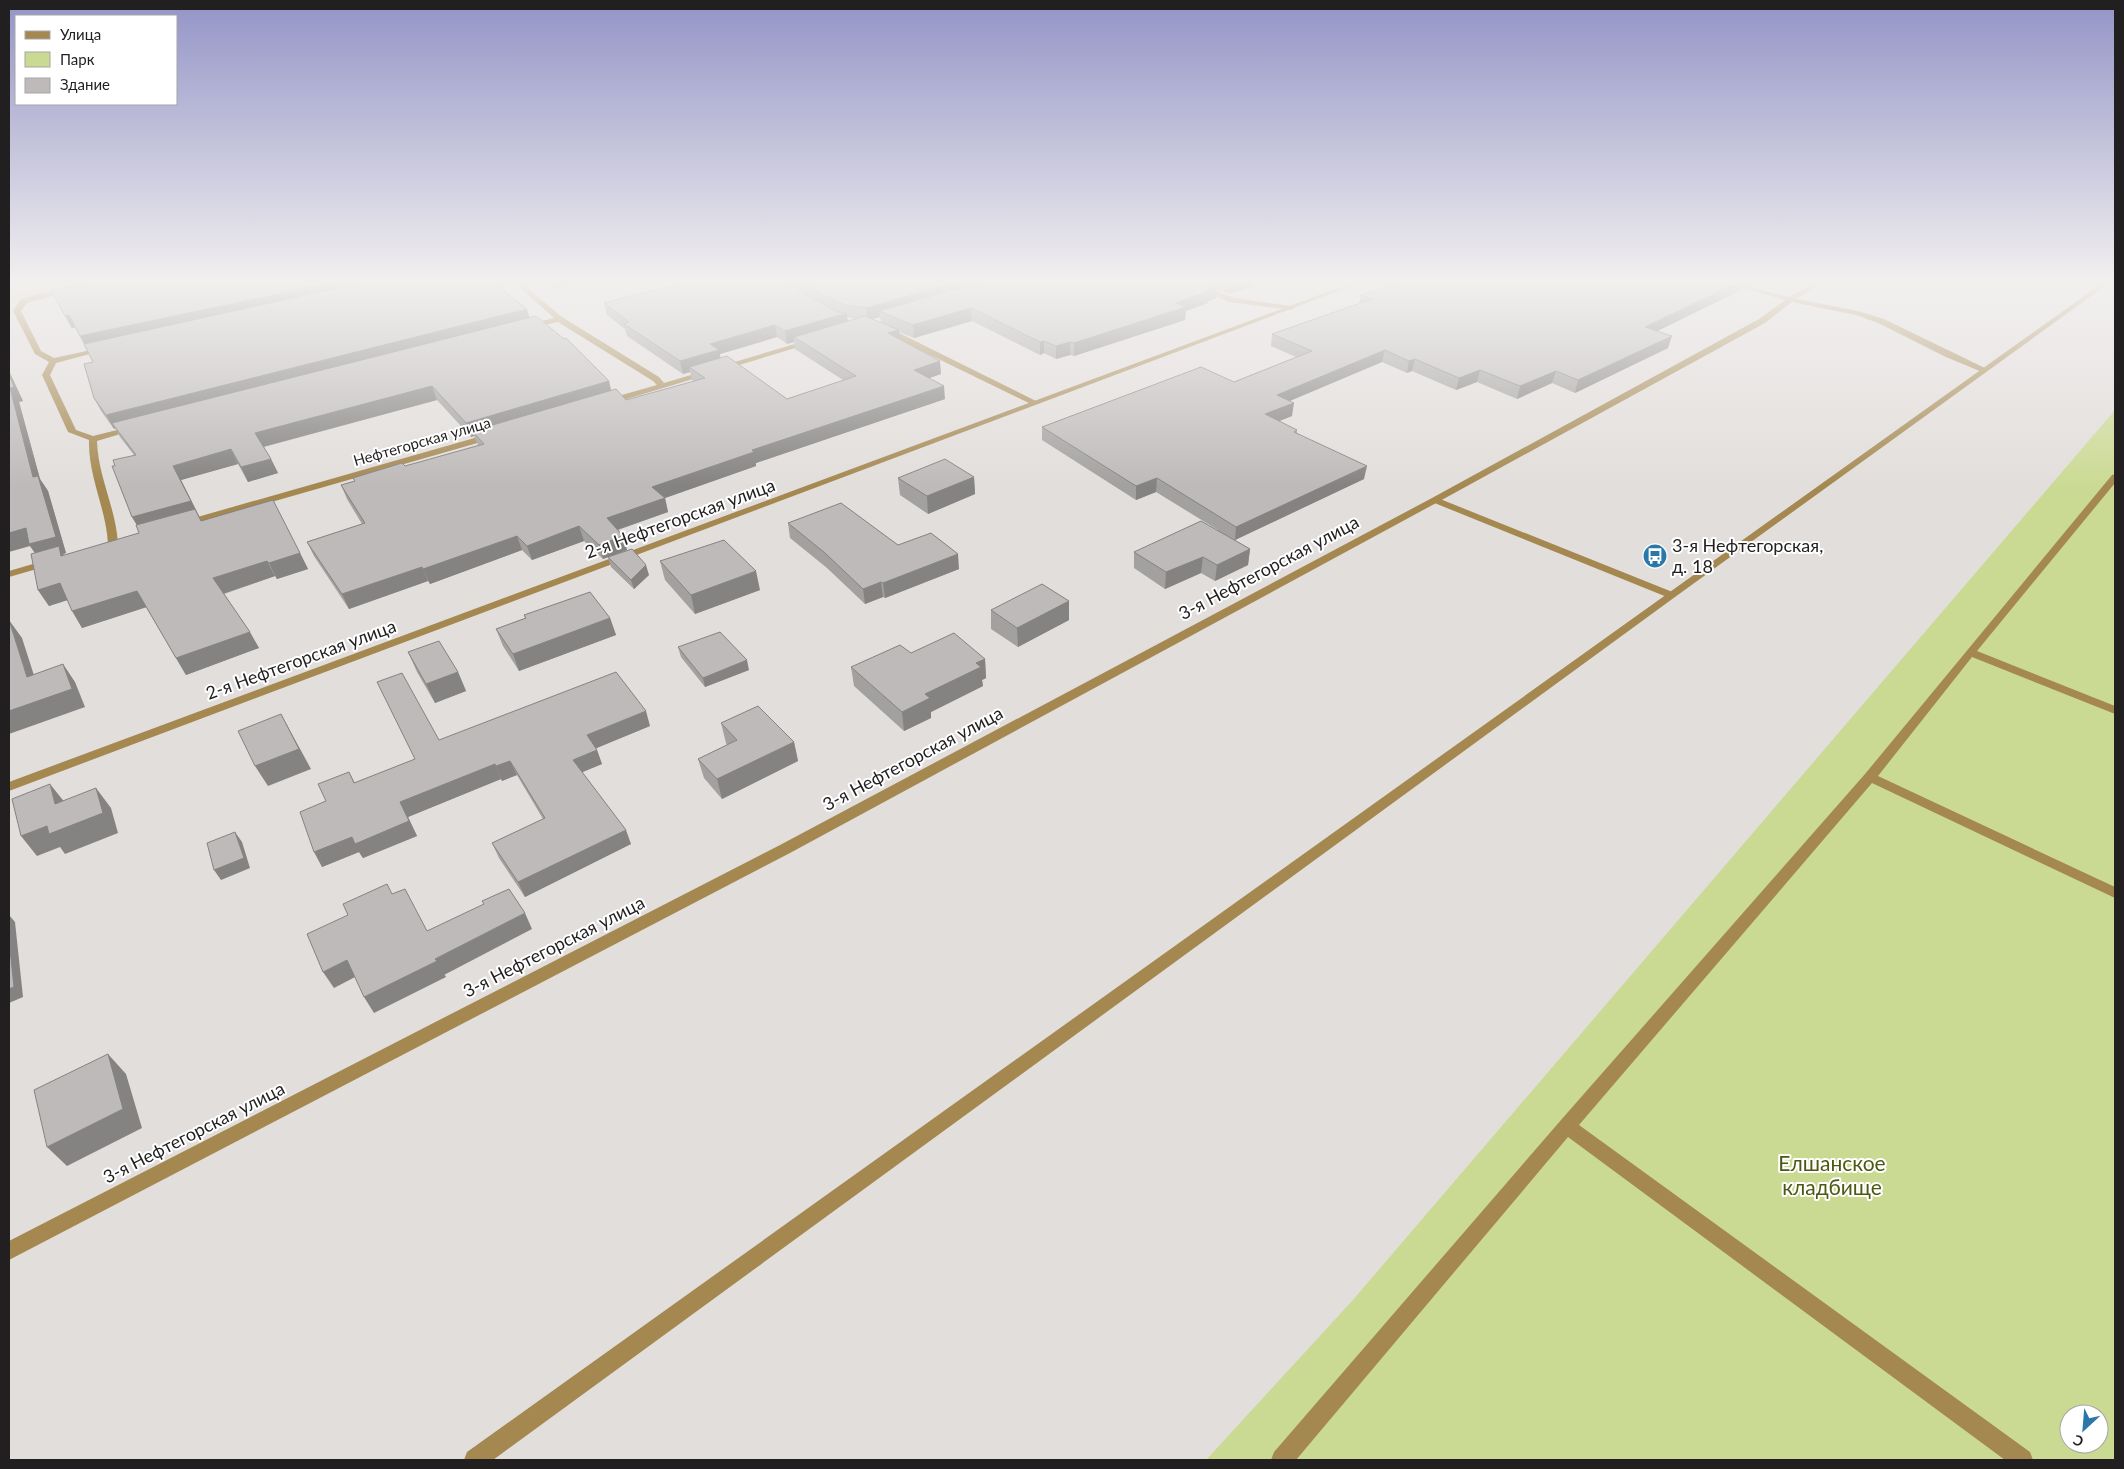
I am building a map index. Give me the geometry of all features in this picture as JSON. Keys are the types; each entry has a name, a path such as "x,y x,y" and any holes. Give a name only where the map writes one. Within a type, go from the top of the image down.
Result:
{"street":[{"path":"37,350 53,361 103,350"},
{"path":"608,350 656,379 662,386"},
{"path":"596,405 783,350"},
{"path":"924,350 1036,403"},
{"name":"2-я Нефтегорская улица","path":"9,787 1179,350"},
{"name":"3-я Нефтегорская улица","path":"9,1251 785,849 1435,500 1710,350"},
{"path":"1937,350 1985,370"},
{"path":"475,1460 2013,350"},
{"path":"53,361 46,376 72,432 93,439 141,427"},
{"name":"Нефтегорская улица","path":"177,526 503,433"},
{"path":"93,439 93,465 117,542 103,546"},
{"path":"1282,1460 1566,1126 1870,777 1970,652 2115,478"},
{"path":"1435,500 1671,595"},
{"path":"9,574 56,560"},
{"path":"1970,652 2115,710"},
{"path":"1870,777 2115,893"},
{"path":"1566,1126 2022,1460"}],"green space":[{"name":"Елшанское кладбище","path":"2115,410 2115,1460 1206,1460 1352,1301"}],"building":[{"path":"87,350 366,350 106,415 94,398 84,364 93,362"},
{"path":"403,350 578,350 609,381 466,423 432,386 255,433 271,459 241,467 231,449 173,466 191,501 132,517 112,466 115,466 113,460 136,455 112,423"},
{"path":"663,350 719,350 680,361"},
{"path":"814,350 919,350 940,361 914,370 944,386 752,450 754,452 652,487 665,498 607,518 623,536 599,545 579,526 527,546 517,536 423,569 422,567 342,594 307,542 365,523 341,485 355,481 353,478 402,463 405,466 484,444 472,431 616,389 626,400 705,378 689,367 727,356 787,399 856,376"},
{"path":"1309,350 1643,350 1578,380 1556,371 1520,386 1480,370 1459,378 1415,359 1409,361 1385,350 1277,395 1294,403 1265,414 1297,430 1294,432 1367,466 1236,527 1157,478 1136,486 1042,427 1201,367 1234,382 1312,351"},
{"path":"9,375 14,387 10,388 33,477 38,476 56,537 29,544 26,528 9,533"},
{"path":"945,459 974,477 927,496 898,478"},
{"path":"273,500 300,553 213,578 250,632 176,658 137,591 72,611 60,583 38,590 31,554 59,546 61,556 139,533 136,525 195,509 201,521"},
{"path":"841,503 898,545 931,533 958,554 863,589 825,553 788,523"},
{"path":"1201,521 1250,549 1217,565 1203,557 1166,572 1134,552"},
{"path":"724,540 756,571 691,595 660,561"},
{"path":"632,549 646,565 631,580 608,557"},
{"path":"1042,584 1069,601 1017,628 991,610"},
{"path":"590,592 610,618 513,654 496,629 526,618 524,615"},
{"path":"9,620 27,677 63,664 72,689 9,711"},
{"path":"720,632 747,660 703,678 678,647"},
{"path":"954,633 985,659 976,663 981,667 925,694 930,698 902,712 851,667 900,645 911,653"},
{"path":"439,641 458,672 426,684 408,652"},
{"path":"616,672 646,711 587,735 597,750 573,760 626,830 518,882 492,843 545,818 510,761 496,766 495,764 400,802 409,821 355,844 352,837 314,852 300,812 326,801 318,784 349,772 354,783 415,759 377,682 402,673 439,740"},
{"path":"758,706 794,742 717,779 698,759 737,740 721,723"},
{"path":"281,714 299,749 255,766 238,731"},
{"path":"50,784 55,804 96,788 103,813 49,834 47,826 21,836 12,799"},
{"path":"235,832 244,858 214,870 207,843"},
{"path":"387,884 392,894 405,889 427,931 484,904 482,901 509,889 525,913 435,959 437,961 364,997 347,960 323,972 307,934 348,915 343,904"},
{"path":"9,940 14,987 9,989"},
{"path":"108,1054 123,1109 47,1147 34,1090"}],"place":[{"name":"3-я Нефтегорская, д. 18","path":"1655,556"}]}
